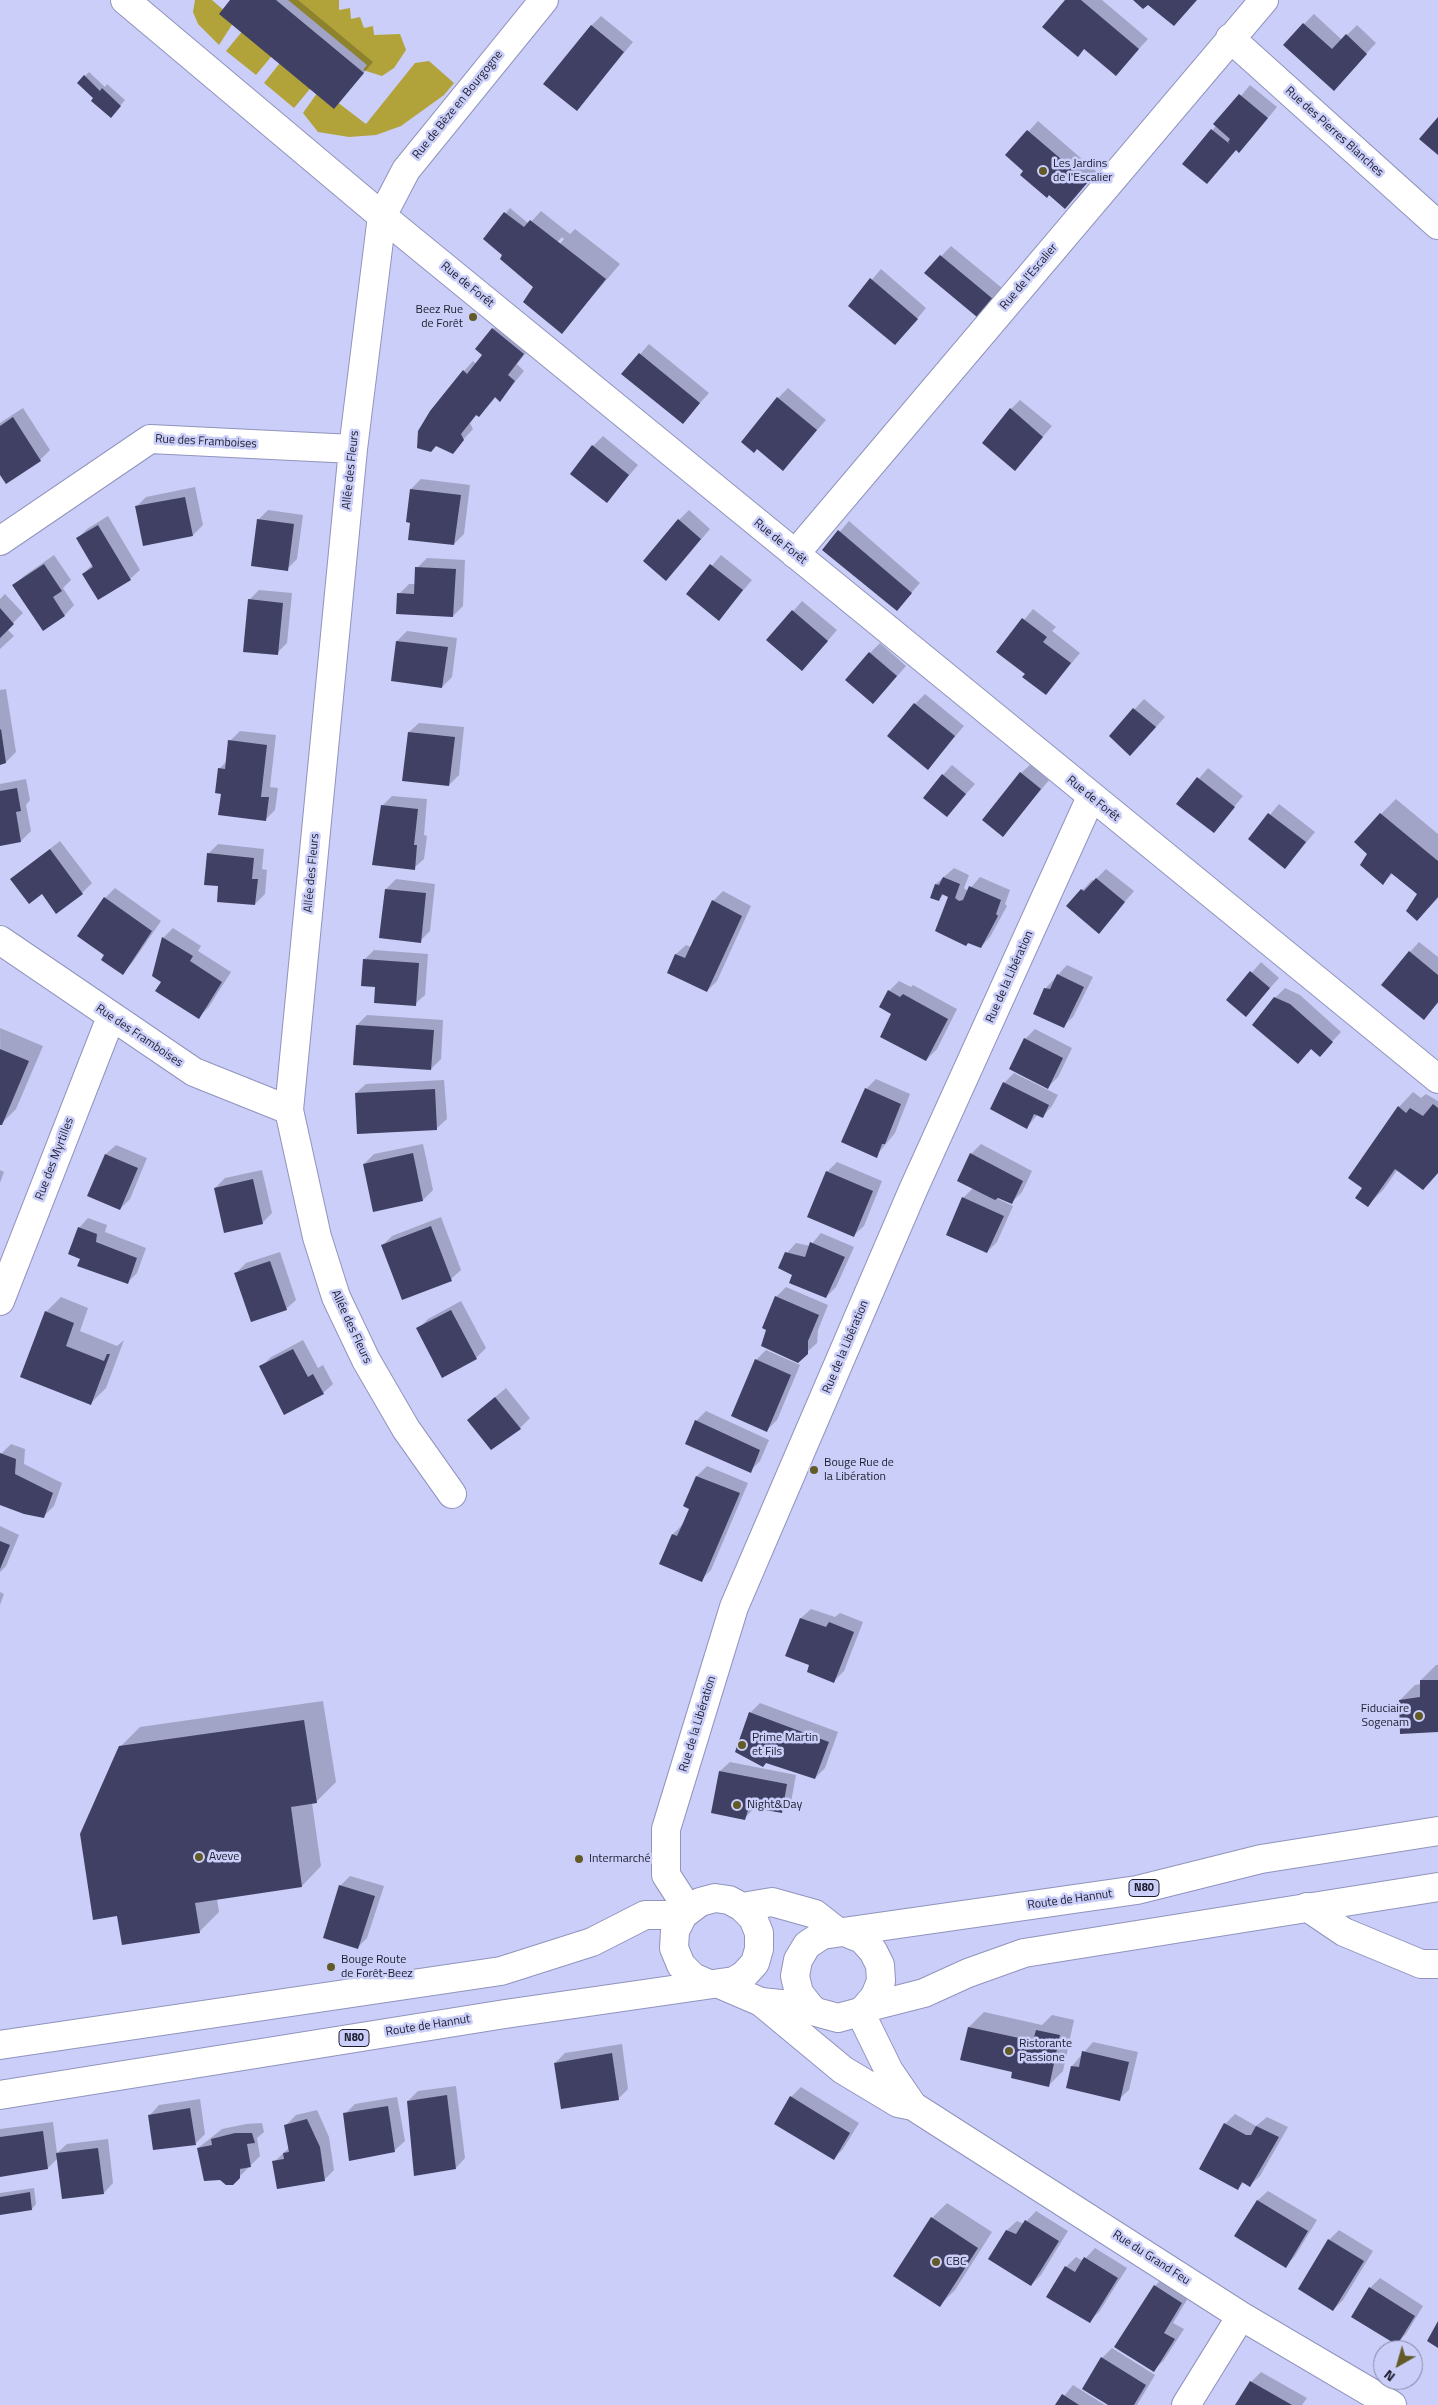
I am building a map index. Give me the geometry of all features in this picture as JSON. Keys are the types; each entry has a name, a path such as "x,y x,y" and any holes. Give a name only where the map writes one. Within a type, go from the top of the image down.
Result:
{"street":[{"name":"Rue de Bèze en Bourgogne","path":"382,216 406,170 544,0"},
{"name":"Rue de l'Escalier","path":"794,554 1264,0"},
{"name":"Rue de Forêt","path":"143,5 382,216 1438,1079"},
{"name":"Rue des Pierres Blanches","path":"1230,38 1438,225"},
{"name":"Allée des Fleurs","path":"382,216 353,449 290,1110 317,1237 336,1297 366,1360 406,1429 452,1494"},
{"name":"Rue des Framboises","path":"0,541 150,439 353,449"},
{"name":"Rue de la Libération","path":"685,1912 666,1875 666,1829 734,1607 913,1190 1091,797"},
{"name":"Rue des Framboises","path":"0,940 110,1017 194,1072 290,1110"},
{"name":"Rue des Myrtilles","path":"0,1301 110,1017"},
{"name":"Route de Hannut","path":"813,2009 799,1993 795,1976 798,1960 807,1945 822,1935 1137,1890 1261,1859 1438,1831"},
{"path":"685,1912 675,1931 674,1948 681,1965 693,1977 761,2002 813,2009 838,2018 924,1993 968,1973 1024,1953 1438,1887"},
{"path":"0,2045 501,1971 592,1942 645,1916 685,1912 700,1902 715,1898 729,1900 742,1907 772,1902 798,1909 815,1914 843,1933 862,1940 873,1951 880,1965 881,1981 876,1996 863,2010"},
{"name":"Route de Hannut","path":"0,2095 495,2016 734,1981 744,1975 754,1963 760,1948 759,1933 753,1918 742,1907"},
{"path":"1307,1908 1344,1932 1422,1964 1438,1964"},
{"name":"Rue du Grand Feu","path":"761,2002 843,2070 898,2104 913,2106"},
{"path":"813,2009 824,2054"},
{"name":"Rue du Grand Feu","path":"863,2010 890,2071 913,2106 1241,2316 1392,2405"},
{"path":"1186,2405 1241,2316"}],"shaded area":[{"path":"195,0 212,0 235,20 219,45 198,24 193,12"},
{"path":"288,0 339,0 339,10 350,8 351,19 360,17 364,28 373,26 374,35 400,34 406,50 394,68 382,76 363,70 367,65"},
{"path":"245,28 275,52 256,75 226,51"},
{"path":"283,59 314,84 294,108 264,83"},
{"path":"429,61 454,83 444,95 401,126 376,135 349,137 318,132 303,113 320,89 366,124 415,63"}],"building":[{"path":"230,0 276,0 364,73 334,109 219,14"},
{"path":"1065,0 1081,0 1139,49 1116,76 1084,49 1078,57 1042,27"},
{"path":"1133,0 1197,0 1174,26 1148,5 1143,9"},
{"path":"1303,23 1332,49 1346,34 1367,54 1334,91 1283,45"},
{"path":"591,25 624,52 577,111 543,84"},
{"path":"84,75 100,91 102,88 121,106 111,118 91,101 93,98 77,83"},
{"path":"1239,94 1268,118 1239,153 1236,150 1207,184 1182,164 1211,129 1231,145 1228,142 1230,139 1213,124"},
{"path":"1438,117 1438,155 1419,139"},
{"path":"1027,130 1088,182 1065,209 1049,195 1047,198 1020,175 1023,171 1005,155"},
{"path":"504,212 524,227 530,220 606,279 562,334 523,302 533,287 500,259 502,255 483,239"},
{"path":"940,255 999,304 983,322 924,273"},
{"path":"870,278 918,319 895,345 848,306"},
{"path":"492,328 524,354 508,375 515,381 500,402 495,397 479,417 476,415 461,434 464,440 453,454 436,446 431,452 417,448 418,431 430,411 463,370 467,374 482,355 475,349"},
{"path":"639,353 700,403 683,424 621,374"},
{"path":"777,397 817,430 783,471 757,449 754,453 741,442"},
{"path":"1010,408 1043,437 1015,471 982,443"},
{"path":"13,417 41,461 6,484 0,475 0,426"},
{"path":"592,445 629,475 607,503 570,474"},
{"path":"410,489 461,495 454,545 408,540 410,523 406,522"},
{"path":"185,497 193,536 143,546 135,506"},
{"path":"257,519 294,524 288,571 251,566"},
{"path":"678,519 701,539 666,581 643,561"},
{"path":"98,525 131,580 98,600 82,574 93,567 76,538"},
{"path":"838,530 912,593 897,611 822,550"},
{"path":"44,564 62,591 53,597 65,616 43,631 12,585"},
{"path":"710,564 743,590 719,621 686,594"},
{"path":"415,567 456,569 453,617 396,614 397,593 414,594"},
{"path":"248,599 283,603 278,655 243,652"},
{"path":"0,608 14,624 0,638"},
{"path":"792,610 828,641 802,671 766,640"},
{"path":"1022,618 1047,637 1043,642 1071,663 1046,695 1022,677 1025,674 996,652"},
{"path":"396,641 448,647 442,688 391,681"},
{"path":"869,652 897,676 873,704 845,680"},
{"path":"914,703 955,736 928,770 887,736"},
{"path":"1133,708 1156,727 1130,756 1109,736"},
{"path":"0,730 6,763 0,765"},
{"path":"408,732 455,737 449,786 402,781"},
{"path":"228,740 267,745 261,797 269,797 266,821 218,815 221,794 215,793 218,768 225,769"},
{"path":"1020,772 1041,789 1003,837 982,820"},
{"path":"942,774 966,794 947,817 923,798"},
{"path":"1197,777 1235,807 1214,833 1176,804"},
{"path":"17,788 21,811 16,812 21,842 0,846 0,791"},
{"path":"381,805 418,809 414,845 417,845 415,870 372,865"},
{"path":"1268,813 1306,842 1285,869 1248,839"},
{"path":"1380,813 1438,861 1438,897 1417,921 1406,911 1417,894 1391,873 1383,885 1360,865 1367,854 1354,842"},
{"path":"50,849 83,894 56,914 42,894 29,904 10,879"},
{"path":"207,853 254,858 252,879 258,879 255,905 217,902 218,886 204,885"},
{"path":"943,877 960,884 955,898 959,901 963,900 969,886 1001,900 996,914 998,916 981,948 968,943 966,946 935,931 948,897 942,894 939,901 930,898 935,884 939,885"},
{"path":"1096,878 1125,902 1099,934 1066,906 1081,889 1084,891"},
{"path":"385,889 426,893 421,943 379,938"},
{"path":"104,897 152,931 123,975 101,960 104,955 77,936"},
{"path":"712,900 742,916 707,992 667,973 675,954 685,958"},
{"path":"162,937 193,956 190,961 222,982 199,1019 155,991 161,982 152,976"},
{"path":"1409,951 1438,975 1438,1002 1424,1020 1381,985"},
{"path":"363,959 419,963 416,1006 374,1003 375,987 361,986"},
{"path":"1250,971 1270,988 1246,1017 1226,1000"},
{"path":"1057,974 1084,987 1064,1028 1033,1014 1044,988 1050,989"},
{"path":"888,990 900,997 903,994 948,1019 926,1061 880,1037 891,1014 879,1007"},
{"path":"1274,997 1290,1004 1333,1042 1320,1057 1311,1049 1298,1064 1252,1025"},
{"path":"356,1025 434,1030 431,1070 353,1065"},
{"path":"1024,1038 1063,1058 1048,1089 1009,1069"},
{"path":"0,1049 29,1061 2,1125 0,1125"},
{"path":"1003,1082 1049,1105 1043,1118 1034,1114 1027,1129 990,1109"},
{"path":"865,1088 901,1104 885,1144 882,1144 877,1158 841,1142"},
{"path":"435,1089 437,1130 357,1134 355,1093"},
{"path":"1433,1104 1438,1108 1438,1173 1423,1190 1395,1169 1368,1207 1355,1198 1362,1188 1348,1178 1398,1106 1406,1113 1410,1108 1423,1116"},
{"path":"413,1153 423,1201 373,1212 363,1164"},
{"path":"970,1153 1023,1181 1012,1204 998,1198 995,1200 957,1181"},
{"path":"105,1154 138,1168 120,1210 87,1196"},
{"path":"826,1171 873,1191 854,1237 807,1217"},
{"path":"253,1179 263,1224 224,1233 214,1188"},
{"path":"962,1197 1004,1216 987,1253 946,1235"},
{"path":"431,1226 452,1281 402,1300 381,1245"},
{"path":"78,1227 97,1234 96,1242 137,1258 128,1284 77,1266 80,1259 68,1254"},
{"path":"810,1242 845,1257 826,1298 789,1283 792,1275 778,1268 785,1252 805,1257"},
{"path":"270,1261 287,1310 251,1322 234,1273"},
{"path":"775,1296 819,1315 808,1341 808,1354 798,1363 761,1346 766,1330 762,1328"},
{"path":"451,1310 477,1359 442,1378 416,1328"},
{"path":"45,1311 74,1323 66,1346 104,1361 107,1354 110,1354 91,1405 20,1377"},
{"path":"293,1349 308,1377 313,1374 324,1394 284,1415 259,1366"},
{"path":"755,1359 791,1375 767,1432 731,1416"},
{"path":"495,1397 521,1429 491,1450 467,1420"},
{"path":"695,1420 760,1450 751,1473 685,1444"},
{"path":"0,1453 16,1459 15,1474 53,1493 44,1518 24,1514 0,1505"},
{"path":"696,1476 740,1493 702,1582 659,1564 672,1534 677,1536 689,1509 683,1506"},
{"path":"0,1541 10,1545 0,1569"},
{"path":"800,1618 826,1627 829,1622 854,1632 834,1683 807,1672 809,1665 785,1656"},
{"name":"Fiduciaire Sogenam","path":"1420,1680 1438,1680 1438,1732 1400,1734 1399,1700 1420,1697"},
{"path":"749,1712 829,1742 815,1779 766,1763 763,1767 735,1752"},
{"path":"304,1720 317,1803 291,1807 302,1887 195,1903 200,1933 122,1945 117,1916 93,1920 80,1834 119,1746"},
{"path":"719,1771 787,1784 782,1813 749,1807 745,1820 711,1813"},
{"path":"339,1885 375,1896 358,1949 323,1938"},
{"name":"Ristorante Passione","path":"968,2027 1033,2041 1036,2030 1060,2035 1049,2087 1011,2078 1012,2072 960,2060"},
{"path":"1082,2051 1129,2062 1120,2101 1066,2088 1071,2066 1079,2067"},
{"path":"612,2053 619,2100 561,2109 554,2063"},
{"path":"447,2095 456,2169 414,2176 407,2101"},
{"path":"790,2096 850,2133 834,2160 774,2124"},
{"path":"388,2106 395,2152 349,2161 343,2113"},
{"path":"190,2108 196,2145 153,2150 148,2115"},
{"path":"307,2119 320,2147 325,2181 277,2189 272,2161 284,2159 283,2153 289,2152 284,2125"},
{"path":"1224,2123 1246,2135 1251,2135 1256,2126 1279,2137 1250,2187 1242,2182 1238,2190 1199,2169"},
{"path":"43,2131 48,2169 0,2177 0,2137"},
{"path":"235,2133 252,2133 255,2143 247,2144 251,2167 240,2169 240,2178 233,2185 226,2185 220,2180 204,2181 197,2148 212,2145 211,2139"},
{"path":"98,2148 104,2194 62,2199 56,2153"},
{"path":"30,2192 32,2210 0,2215 0,2197"},
{"path":"1257,2200 1308,2231 1286,2268 1234,2236"},
{"name":"CBC","path":"931,2217 978,2248 940,2307 893,2276"},
{"path":"1025,2220 1059,2241 1031,2286 988,2259 1006,2230 1016,2234"},
{"path":"1328,2239 1364,2261 1333,2311 1298,2289"},
{"path":"1084,2257 1118,2278 1090,2323 1046,2297 1065,2266 1075,2272"},
{"path":"1154,2285 1182,2303 1164,2333 1175,2339 1154,2372 1114,2347"},
{"path":"1369,2287 1415,2316 1400,2340 1389,2340 1351,2317"},
{"path":"1438,2321 1438,2348 1427,2341"},
{"path":"1101,2357 1146,2385 1134,2405 1108,2405 1082,2389"},
{"path":"1250,2381 1292,2405 1235,2405"},
{"path":"1062,2394 1079,2405 1055,2405"}],"place":[{"name":"Les Jardins de l'Escalier","path":"1043,171"},
{"name":"Beez Rue de Forêt","path":"473,317"},
{"name":"Bouge Rue de la Libération","path":"814,1470"},
{"name":"Fiduciaire Sogenam","path":"1419,1716"},
{"name":"Prime Martin et Fils","path":"742,1745"},
{"name":"Night&Day","path":"737,1805"},
{"name":"Aveve","path":"199,1857"},
{"name":"Intermarché","path":"579,1859"},
{"name":"Bouge Route de Forêt-Beez","path":"331,1967"},
{"name":"Ristorante Passione","path":"1009,2051"},
{"name":"CBC","path":"936,2262"}]}
